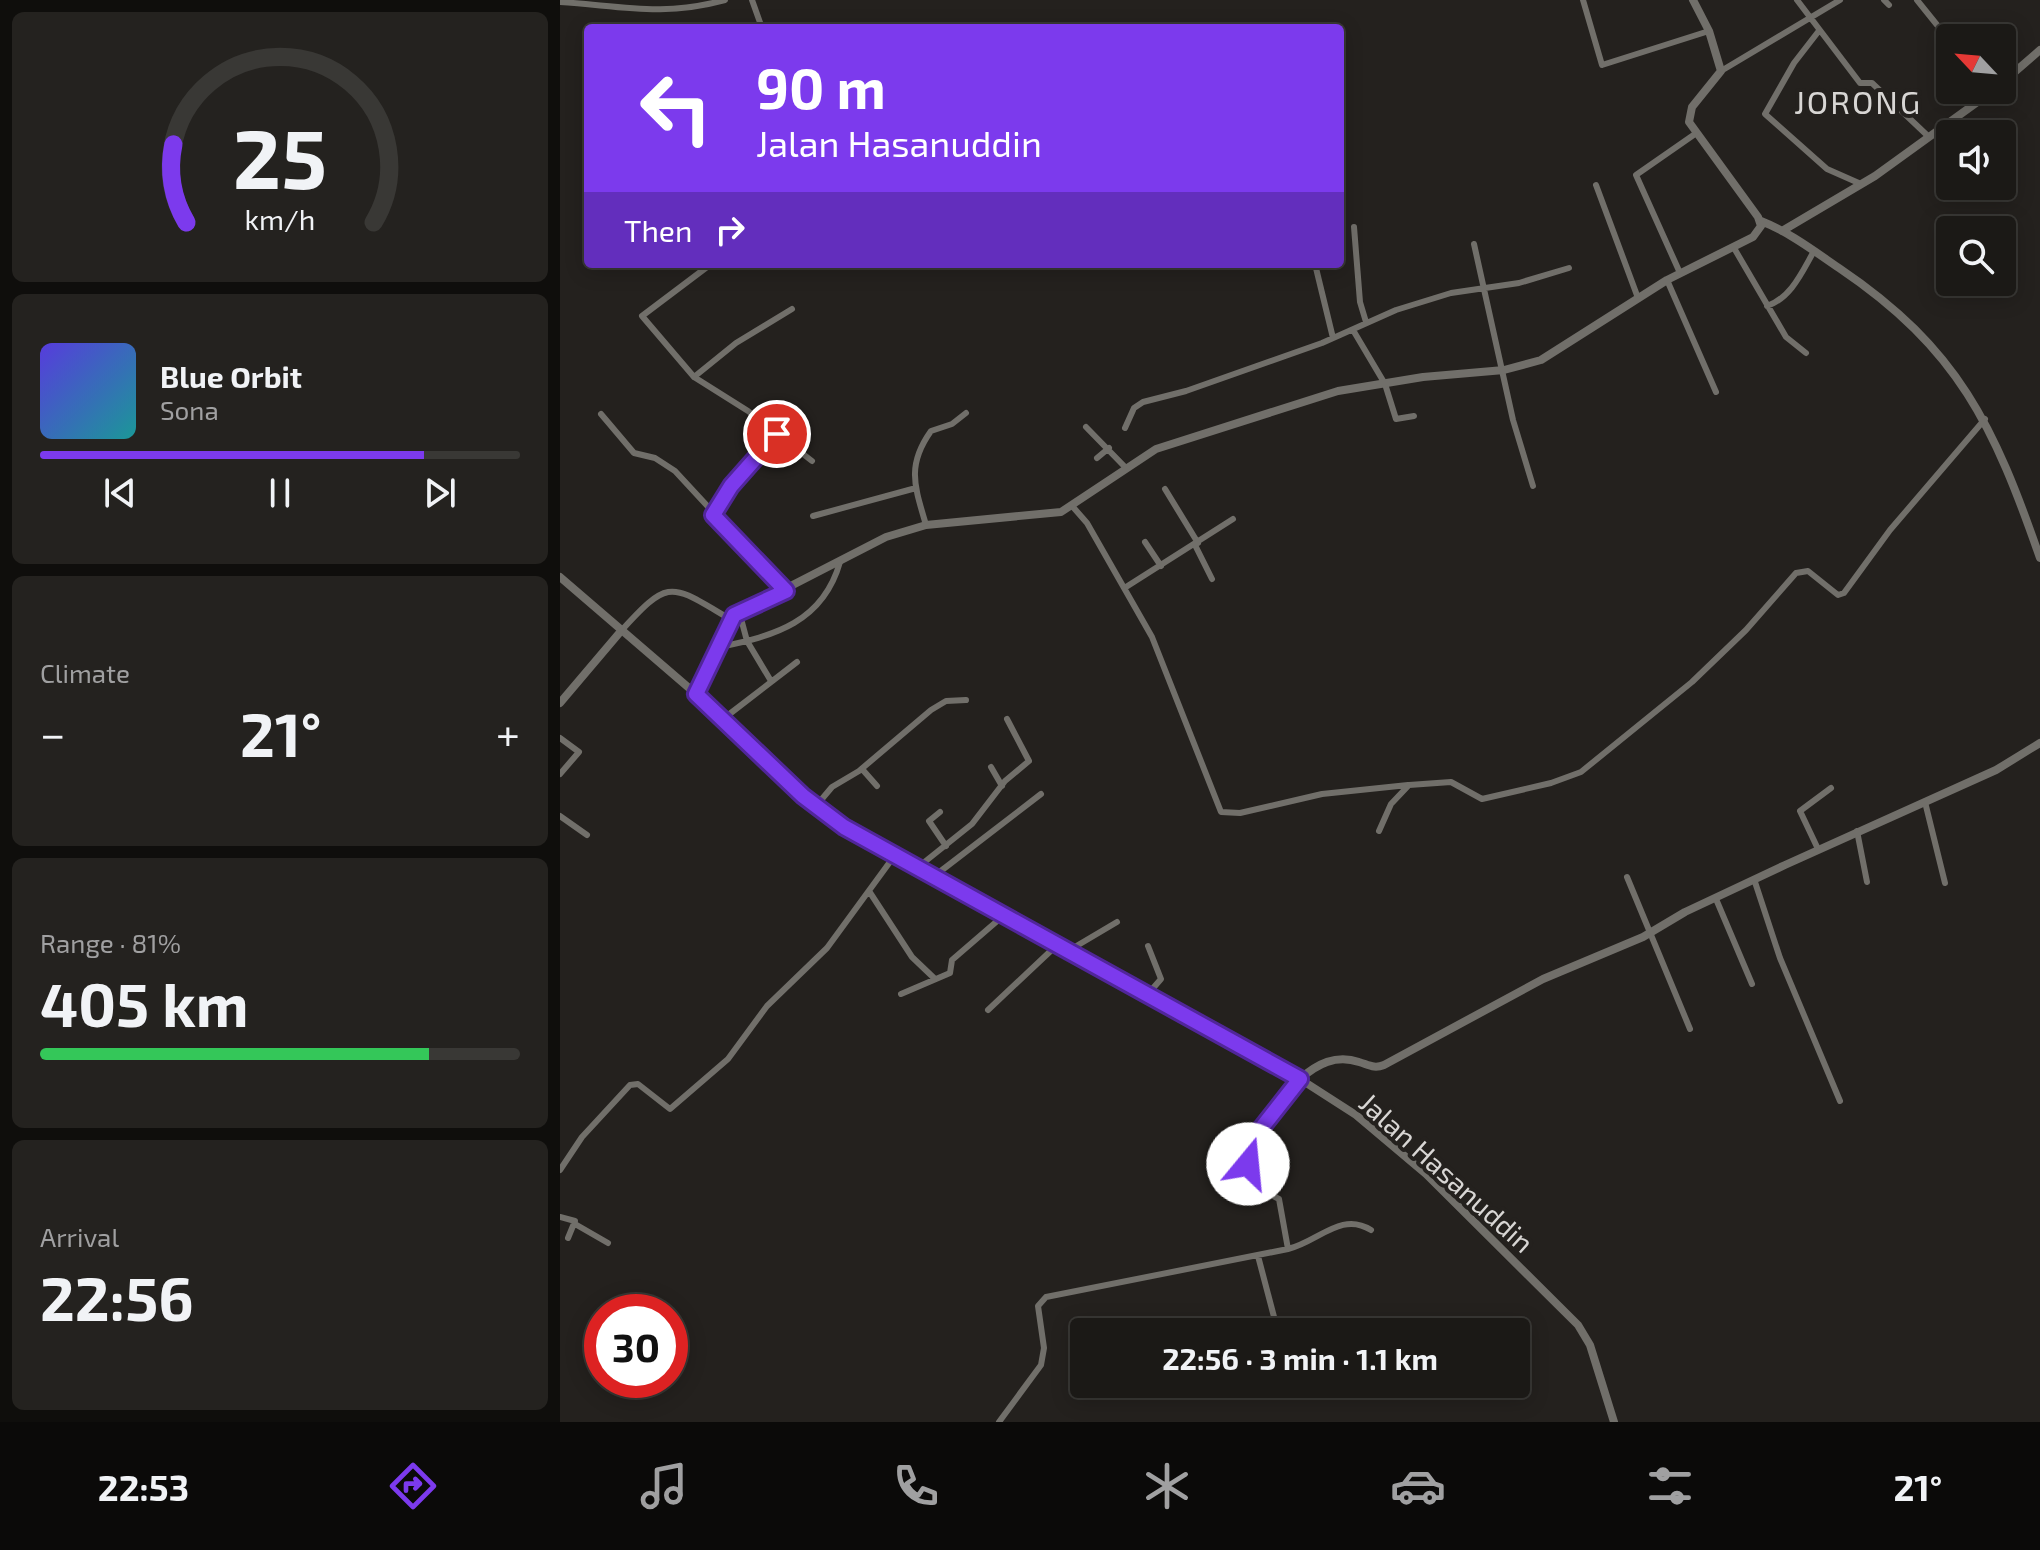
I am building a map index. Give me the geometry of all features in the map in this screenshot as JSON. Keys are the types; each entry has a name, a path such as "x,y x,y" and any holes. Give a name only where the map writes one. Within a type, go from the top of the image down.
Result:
{"street":[{"path":"560,2 648,12 688,10 725,0"},
{"path":"752,0 761,24"},
{"path":"1583,0 1602,65 1709,31"},
{"path":"1693,0 1709,31 1721,71"},
{"path":"1797,0 1818,32 1860,83 1872,83 1900,113 1930,138"},
{"path":"1840,0 1721,71 1689,112 1689,122 1761,221 1814,251 1897,309 1946,361 1985,419 2013,480 2040,558"},
{"path":"1917,0 1936,24"},
{"path":"1818,32 1788,72 1765,114 1827,169 1861,184"},
{"path":"2016,71 2040,50"},
{"path":"1782,231 1861,184 1975,104"},
{"path":"1680,273 1636,175 1695,134"},
{"path":"1596,185 1638,298"},
{"path":"696,694 730,619 739,611 786,591 886,537 926,525 1045,515 1073,507 1125,467 1164,446 1338,391 1502,370 1549,356 1667,280 1734,248 1757,232 1761,221"},
{"path":"1354,227 1356,273 1366,322"},
{"path":"1474,244 1482,289 1533,486"},
{"path":"1734,248 1786,337 1806,353"},
{"path":"1767,306 1778,302 1791,288 1814,251"},
{"path":"706,268 642,315 694,377 812,461"},
{"path":"1316,268 1333,338"},
{"path":"1125,428 1134,408 1143,402 1186,391 1451,293 1519,283 1569,268"},
{"path":"1667,280 1716,392"},
{"path":"694,377 744,337 792,309"},
{"path":"1353,330 1385,384 1396,419 1414,416"},
{"path":"926,525 913,469 923,442 931,431 952,424 966,413"},
{"path":"601,414 634,453 668,465 786,591"},
{"path":"1073,507 1087,523 1126,587 1152,637 1221,812 1231,815 1322,794 1451,782 1482,799 1551,783 1581,772 1692,682 1746,630 1796,573 1808,571 1838,595 1844,593 1909,507 1985,419"},
{"path":"1086,427 1125,467"},
{"path":"713,515 731,486 777,434"},
{"path":"1097,458 1109,448"},
{"path":"813,516 916,488"},
{"path":"1165,489 1197,544 1212,579"},
{"path":"1126,587 1233,519"},
{"path":"1145,542 1161,566"},
{"path":"719,647 780,631 822,603 834,586 840,562"},
{"name":"Jalan Hasanuddin","path":"560,577 696,694 816,806 844,827 1344,1106 1405,1156 1578,1325 1590,1345 1613,1422"},
{"path":"560,703 621,631 654,597 667,590 680,591 730,619"},
{"path":"739,611 747,641 771,681"},
{"path":"723,719 797,662"},
{"path":"816,806 832,787 862,769 931,710 946,701 966,700"},
{"path":"917,868 977,819 1002,786 1029,761 1007,719"},
{"path":"560,738 579,752 560,774"},
{"path":"1288,1249 1281,1204 1272,1193 1254,1186 1247,1151 1272,1111 1300,1079 1318,1065 1349,1059 1378,1068 1543,979 1651,932 1857,831 1996,770 2040,743"},
{"path":"991,767 1002,786"},
{"path":"862,769 877,786"},
{"path":"1379,831 1391,804 1409,785"},
{"path":"1818,849 1800,811 1831,788"},
{"path":"933,877 1041,794"},
{"path":"1925,802 1945,883"},
{"path":"940,812 929,821 946,846"},
{"path":"560,816 587,835"},
{"path":"1857,831 1867,882"},
{"path":"560,1170 582,1137 630,1085 641,1086 669,1110 728,1059 749,1027 827,948 895,855"},
{"path":"1627,877 1690,1029"},
{"path":"1754,879 1780,958 1840,1101"},
{"path":"869,891 912,957 934,978"},
{"path":"1716,899 1752,984"},
{"path":"901,994 953,970 952,960 1003,916"},
{"path":"1068,951 1117,922"},
{"path":"988,1010 1057,945"},
{"path":"1148,946 1161,979 1151,996"},
{"path":"560,1217 575,1220 575,1224 608,1243"},
{"path":"999,1422 1041,1365 1044,1348 1038,1306 1046,1297 1288,1249 1312,1241 1341,1223 1355,1223 1371,1230"},
{"path":"568,1238 575,1224"},
{"path":"1258,1256 1274,1318"}],"district":[{"name":"JORONG","path":"1858,101"}],"route":[{"path":"777,434 731,486 713,515 747,546 786,591 743,608 730,619 696,694 803,796 844,827 1300,1079 1272,1111 1248,1146 1248,1164"}]}
